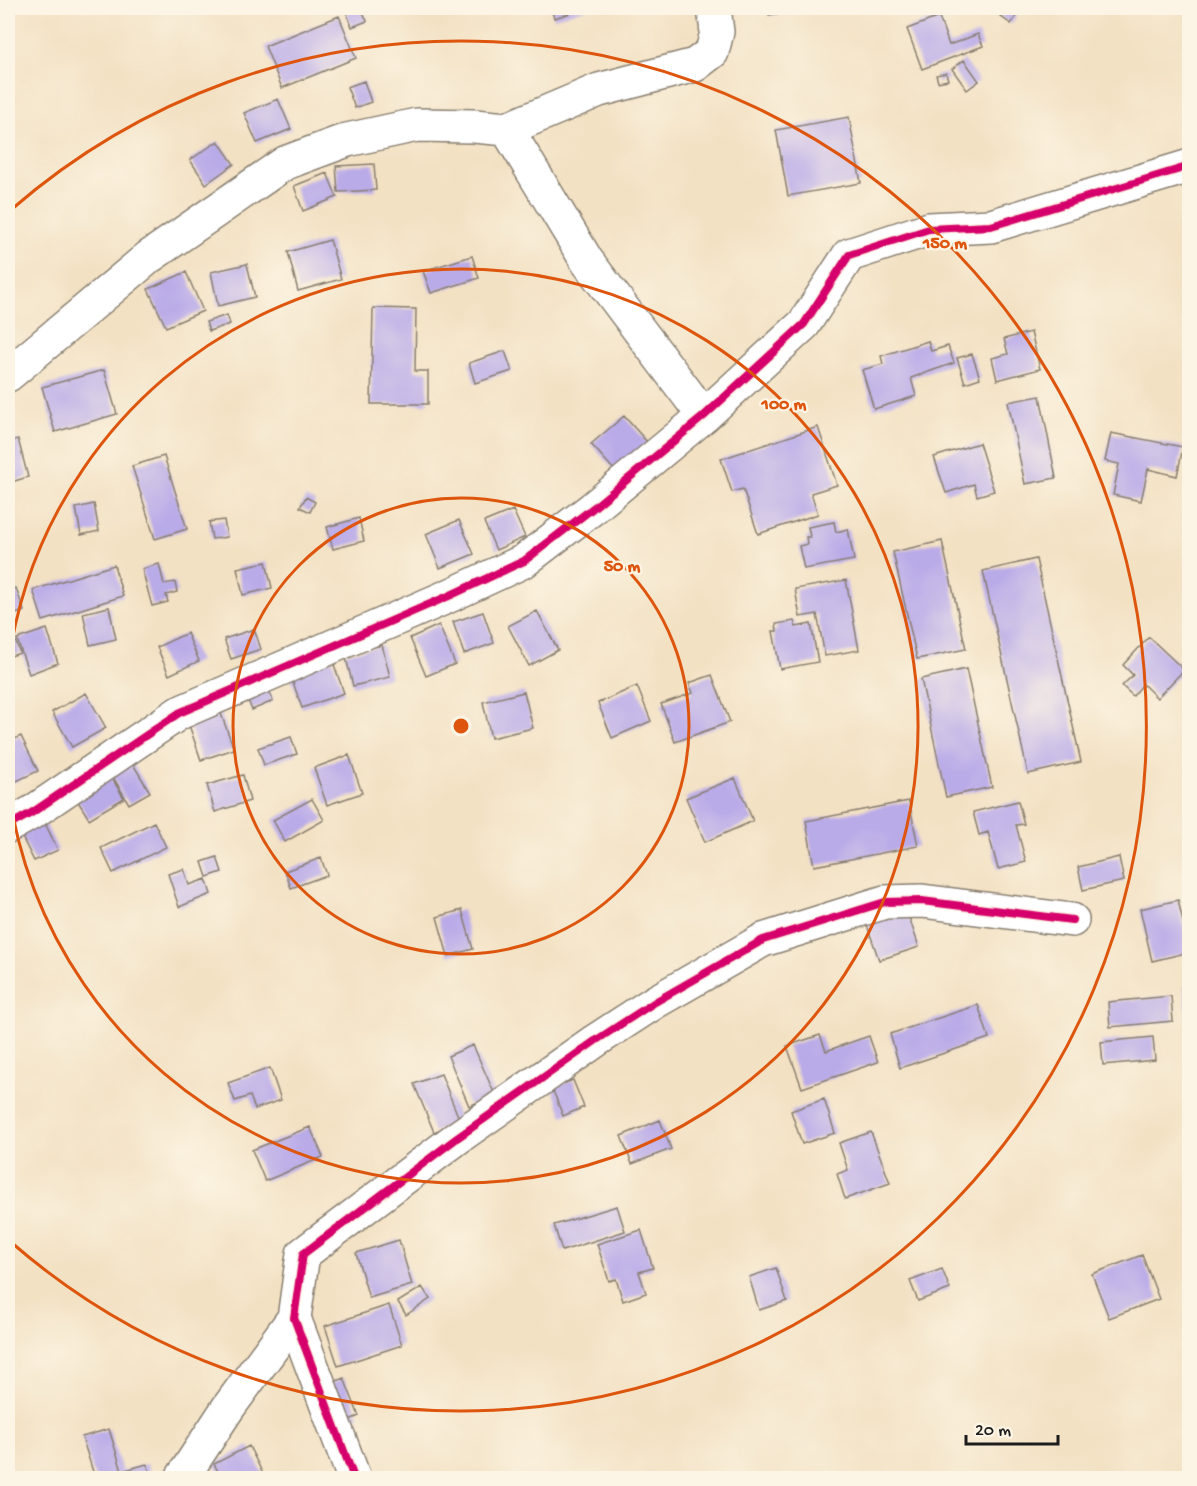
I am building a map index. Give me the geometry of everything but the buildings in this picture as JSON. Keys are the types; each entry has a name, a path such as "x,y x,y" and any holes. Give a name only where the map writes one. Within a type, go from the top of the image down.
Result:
{"street":[{"path":"10,367 149,257 285,163 347,140 417,124 507,129 600,90 695,65 712,52 717,32 714,8"},
{"path":"507,129 587,261 704,416"},
{"path":"8,826 33,812 179,713 452,595 524,561 593,508 704,416 804,324 849,255 929,229 991,226 1190,166"},
{"path":"183,1479 228,1408 294,1318 303,1254 458,1138 595,1041 655,1002 763,940 885,902 922,901 1072,921"},
{"path":"294,1318 354,1479"}],"cycle path":[{"path":"8,826 33,812 179,713 524,561 593,508 704,416 804,324 849,255 929,229 991,226 1190,166"},
{"path":"354,1478 294,1318 303,1254 457,1138 595,1041 655,1002 763,940 885,902 922,901 1072,920"}]}
